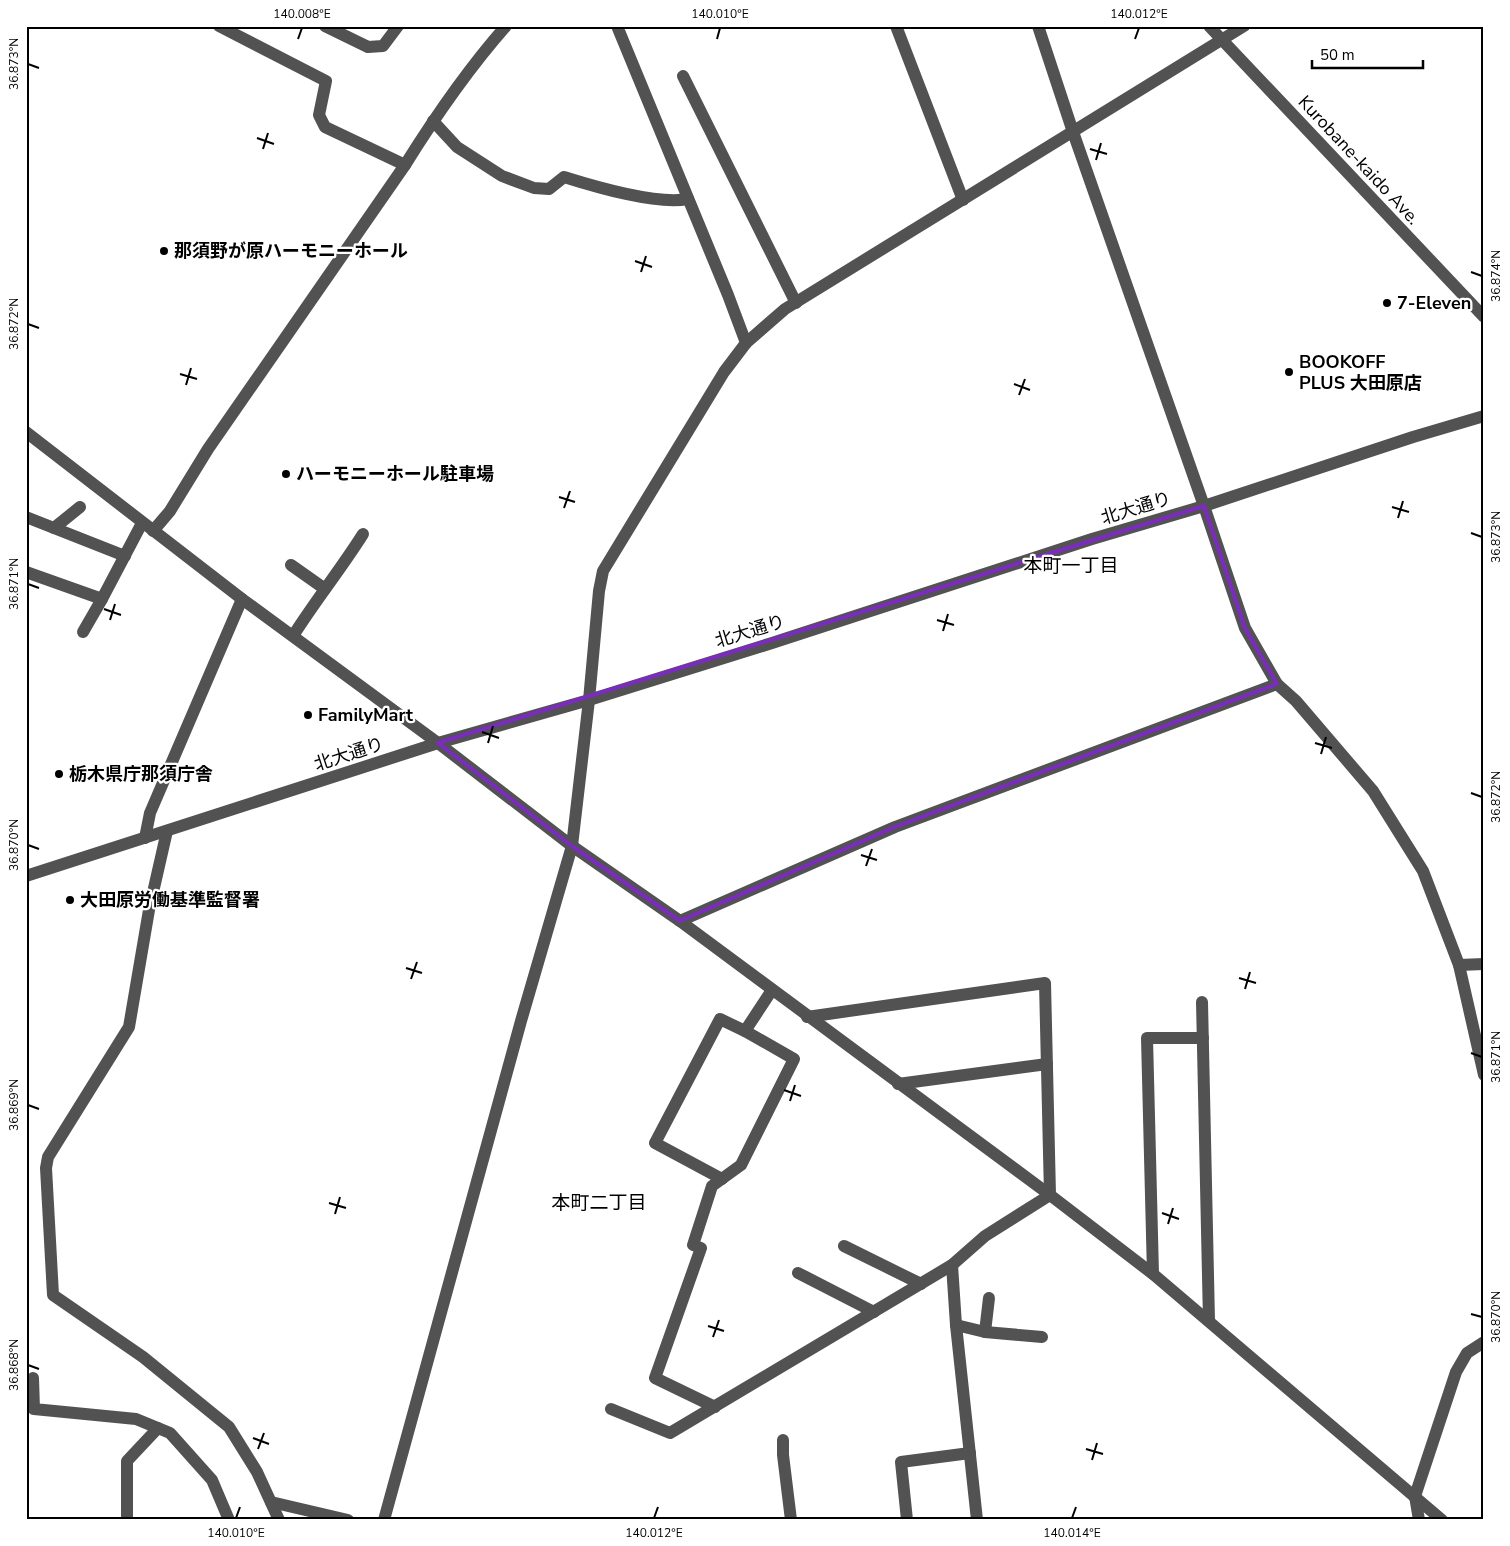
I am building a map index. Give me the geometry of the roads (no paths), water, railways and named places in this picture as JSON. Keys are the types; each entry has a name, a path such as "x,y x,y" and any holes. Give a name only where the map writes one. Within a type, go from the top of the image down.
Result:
{"street":[{"path":"219,26 241,31 326,81 319,115 325,127 404,165"},
{"path":"325,26 368,47 383,46 398,26"},
{"path":"83,632 125,556 147,527 170,511 208,449 433,121 490,44 506,26"},
{"path":"618,26 728,295 746,344"},
{"path":"896,26 963,200"},
{"path":"1038,26 1245,628 1277,684 1296,701 1373,791 1423,870 1459,965 1484,1075"},
{"name":"Kurobane-kaido Ave.","path":"1209,26 1484,317"},
{"path":"384,1520 518,1030 572,846 599,592 604,571 724,372 746,344 785,309 1244,26"},
{"path":"683,76 796,302"},
{"path":"433,121 457,147 502,176 534,188 549,189 564,177 597,188 676,201 688,199"},
{"name":"北大通り","path":"26,876 438,743 589,700 772,643 1092,539 1204,506 1413,437 1484,416"},
{"path":"26,432 147,527 438,743 572,846 680,921 807,1017 1050,1195 1153,1274 1442,1520"},
{"path":"54,528 80,507"},
{"path":"26,517 125,556"},
{"path":"293,636 363,534"},
{"path":"291,565 325,589"},
{"path":"26,572 102,599"},
{"path":"145,838 150,813 242,599"},
{"path":"680,921 896,827 1277,684"},
{"path":"167,831 149,910 129,1027 48,1156 46,1168 53,1294 143,1357 229,1427 257,1472 279,1520"},
{"path":"1459,965 1484,964"},
{"path":"807,1017 1045,983 1050,1195"},
{"path":"745,1031 772,990"},
{"path":"1202,1002 1210,1321"},
{"path":"715,1406 655,1378 701,1248 693,1245 712,1186 722,1179 740,1165 794,1059 720,1018 655,1143 722,1179"},
{"path":"1153,1274 1147,1038 1203,1038"},
{"path":"898,1084 1047,1064"},
{"path":"611,1408 670,1434 952,1265 985,1236 1050,1195"},
{"path":"844,1246 921,1284"},
{"path":"952,1265 956,1325 977,1520"},
{"path":"798,1273 874,1312"},
{"path":"984,1332 989,1298"},
{"path":"956,1325 984,1332 1042,1337"},
{"path":"1419,1520 1415,1496 1456,1372 1467,1353 1484,1342"},
{"path":"34,1378 34,1409 136,1419 170,1434 212,1480 228,1520"},
{"path":"128,1520 127,1461 158,1428"},
{"path":"783,1440 791,1520"},
{"path":"908,1520 901,1462 970,1453"},
{"path":"271,1502 348,1520"}],"place":[{"name":"那須野が原ハーモニーホール","path":"164,251"},
{"name":"7-Eleven","path":"1387,303"},
{"name":"BOOKOFF PLUS 大田原店","path":"1289,372"},
{"name":"ハーモニーホール駐車場","path":"286,474"},
{"name":"FamilyMart","path":"308,715"},
{"name":"栃木県庁那須庁舎","path":"59,774"},
{"name":"大田原労働基準監督署","path":"70,900"}],"district":[{"name":"本町一丁目","path":"1071,565"},
{"name":"本町二丁目","path":"599,1202"}]}
